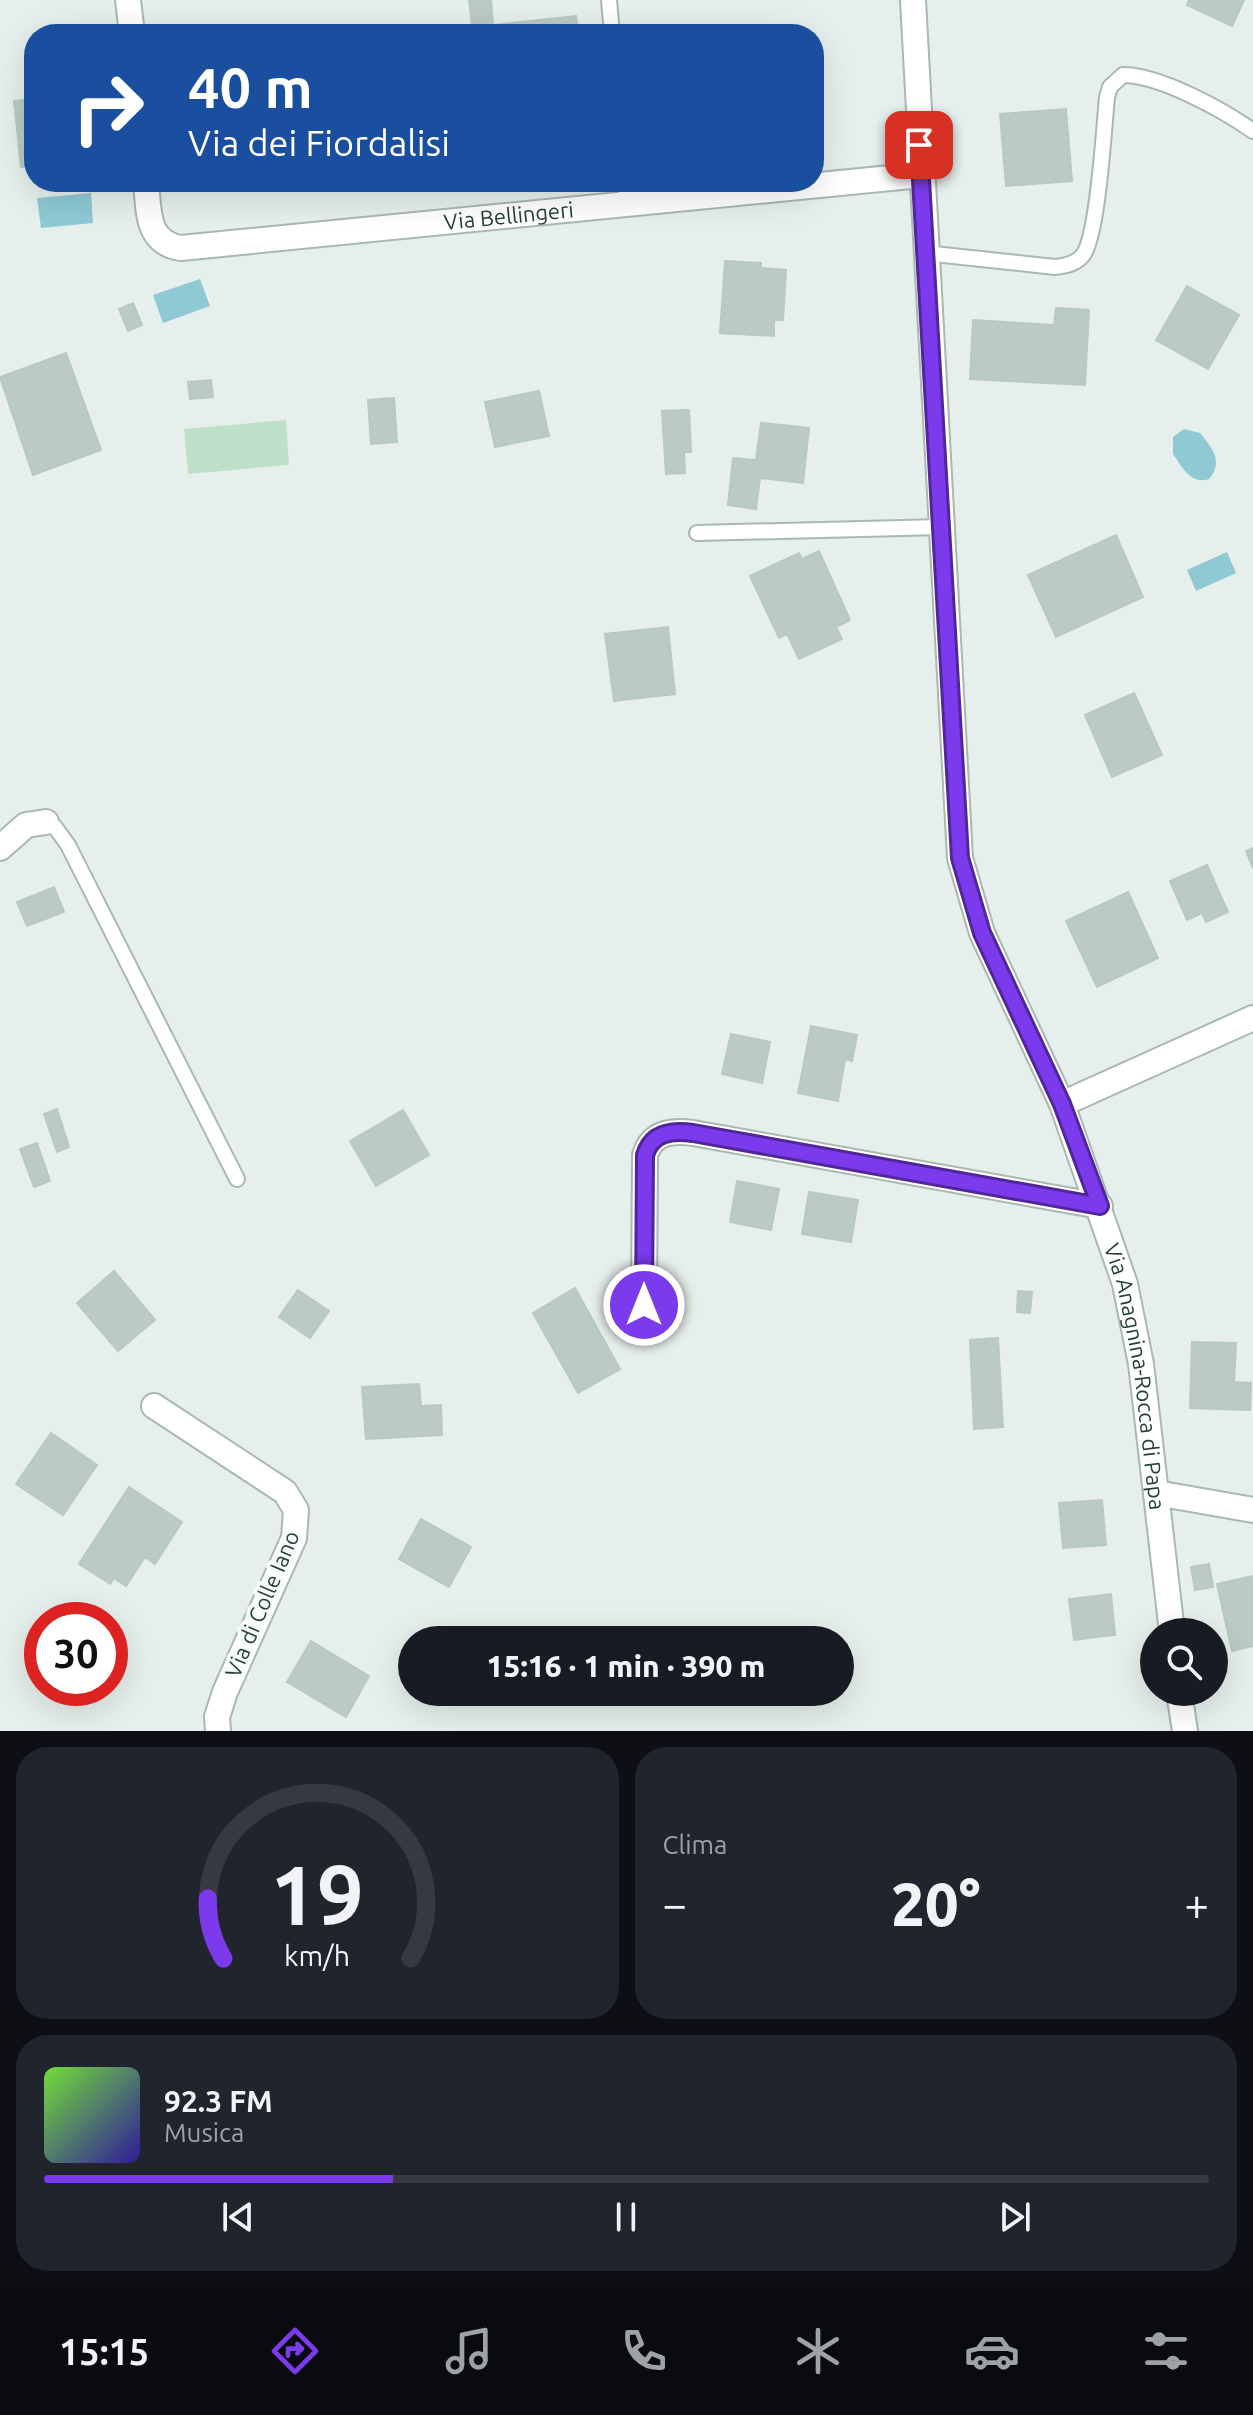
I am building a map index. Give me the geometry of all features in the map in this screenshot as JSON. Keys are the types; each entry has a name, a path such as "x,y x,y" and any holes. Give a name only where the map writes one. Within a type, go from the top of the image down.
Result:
{"street":[{"path":"128,0 131,24"},
{"name":"Via Anagnina-Rocca di Papa","path":"913,0 960,858 982,933 1062,1104 1100,1206 1134,1324 1170,1618"},
{"name":"Via Bellingeri","path":"824,181 921,175"},
{"name":"Via Bellingeri","path":"147,192 150,224 156,238 181,248 626,193"},
{"path":"0,848 26,825 46,822"},
{"path":"1062,1104 1253,1018"},
{"path":"644,1305 645,1155 652,1140 667,1133 693,1133 1100,1206"},
{"name":"Via di Colle Iano","path":"154,1406 285,1492 296,1510 294,1538 222,1700 218,1731"},
{"path":"1156,1493 1253,1510"},
{"path":"1181,1706 1185,1731"}],"lane":[{"path":"609,0 611,24"},
{"path":"925,253 1055,267 1082,257 1091,229 1107,97 1110,87 1123,75 1153,81 1210,106 1253,131"},
{"path":"697,533 942,527"},
{"path":"46,822 55,827 68,845 237,1179"}],"green space":[{"path":"286,420 289,465 188,474 184,429"}],"water":[{"path":"91,193 93,223 41,228 37,198"},
{"path":"200,279 210,306 163,323 153,295"},
{"path":"1184,429 1200,433 1215,455 1216,466 1209,479 1192,477 1173,454 1173,437"},
{"path":"1227,552 1236,573 1196,591 1187,570"}],"building":[{"path":"469,0 491,0 493,24 472,24"},
{"path":"1189,0 1244,0 1232,26 1187,5"},
{"path":"576,16 577,24 502,24"},
{"path":"24,100 24,167 21,167 14,101"},
{"path":"1066,109 1072,181 1006,186 1000,114"},
{"path":"725,261 761,263 761,268 786,270 783,320 774,320 774,336 720,333"},
{"path":"1187,286 1239,315 1208,369 1156,340"},
{"path":"133,303 142,325 128,331 119,309"},
{"path":"1056,308 1089,310 1085,385 970,379 973,320 1054,325"},
{"path":"66,353 101,450 33,475 0,377"},
{"path":"211,380 213,397 190,399 188,382"},
{"path":"539,391 549,436 495,447 485,402"},
{"path":"394,398 397,442 371,444 368,400"},
{"path":"689,410 691,452 684,452 685,473 666,474 662,411"},
{"path":"761,423 809,428 803,483 760,478 756,509 728,505 733,458 756,460"},
{"path":"1116,535 1143,597 1056,637 1028,575"},
{"path":"819,551 850,620 836,627 842,639 799,659 787,634 779,638 750,576 799,553 802,559"},
{"path":"668,627 675,694 614,701 605,634"},
{"path":"1134,693 1162,755 1112,777 1085,715"},
{"path":"1253,848 1253,868 1246,851"},
{"path":"1207,865 1228,912 1206,922 1202,913 1187,920 1170,881"},
{"path":"54,887 64,912 27,926 17,902"},
{"path":"1128,892 1158,958 1097,987 1066,921"},
{"path":"811,1026 857,1035 852,1061 845,1059 838,1101 798,1093"},
{"path":"731,1034 770,1042 762,1083 722,1074"},
{"path":"57,1109 69,1147 57,1152 44,1114"},
{"path":"403,1110 429,1155 376,1186 350,1141"},
{"path":"37,1143 50,1181 34,1187 20,1149"},
{"path":"737,1181 779,1189 771,1230 730,1222"},
{"path":"809,1192 858,1200 851,1242 802,1234"},
{"path":"114,1271 155,1320 118,1351 77,1303"},
{"path":"575,1288 620,1369 578,1393 533,1313"},
{"path":"298,1290 329,1311 310,1338 279,1317"},
{"path":"1018,1291 1032,1292 1030,1313 1017,1312"},
{"path":"998,1338 1003,1427 974,1429 970,1340"},
{"path":"1192,1342 1236,1343 1234,1382 1251,1383 1250,1410 1190,1408"},
{"path":"419,1384 421,1406 441,1405 442,1435 366,1439 362,1387"},
{"path":"51,1433 97,1465 63,1515 16,1484"},
{"path":"129,1487 182,1522 155,1564 145,1557 126,1586 114,1578 110,1584 79,1564"},
{"path":"1102,1500 1106,1545 1063,1548 1059,1503"},
{"path":"421,1519 471,1547 449,1587 399,1559"},
{"path":"1209,1564 1213,1587 1195,1590 1191,1567"},
{"path":"1253,1576 1253,1646 1232,1651 1228,1618 1225,1618 1217,1584"},
{"path":"1111,1594 1115,1635 1074,1640 1069,1599"},
{"path":"311,1641 369,1676 346,1717 287,1682"}],"route":[{"path":"644,1305 645,1155 652,1140 667,1133 693,1133 1100,1206 1062,1104 982,933 960,858 919,145"}]}
